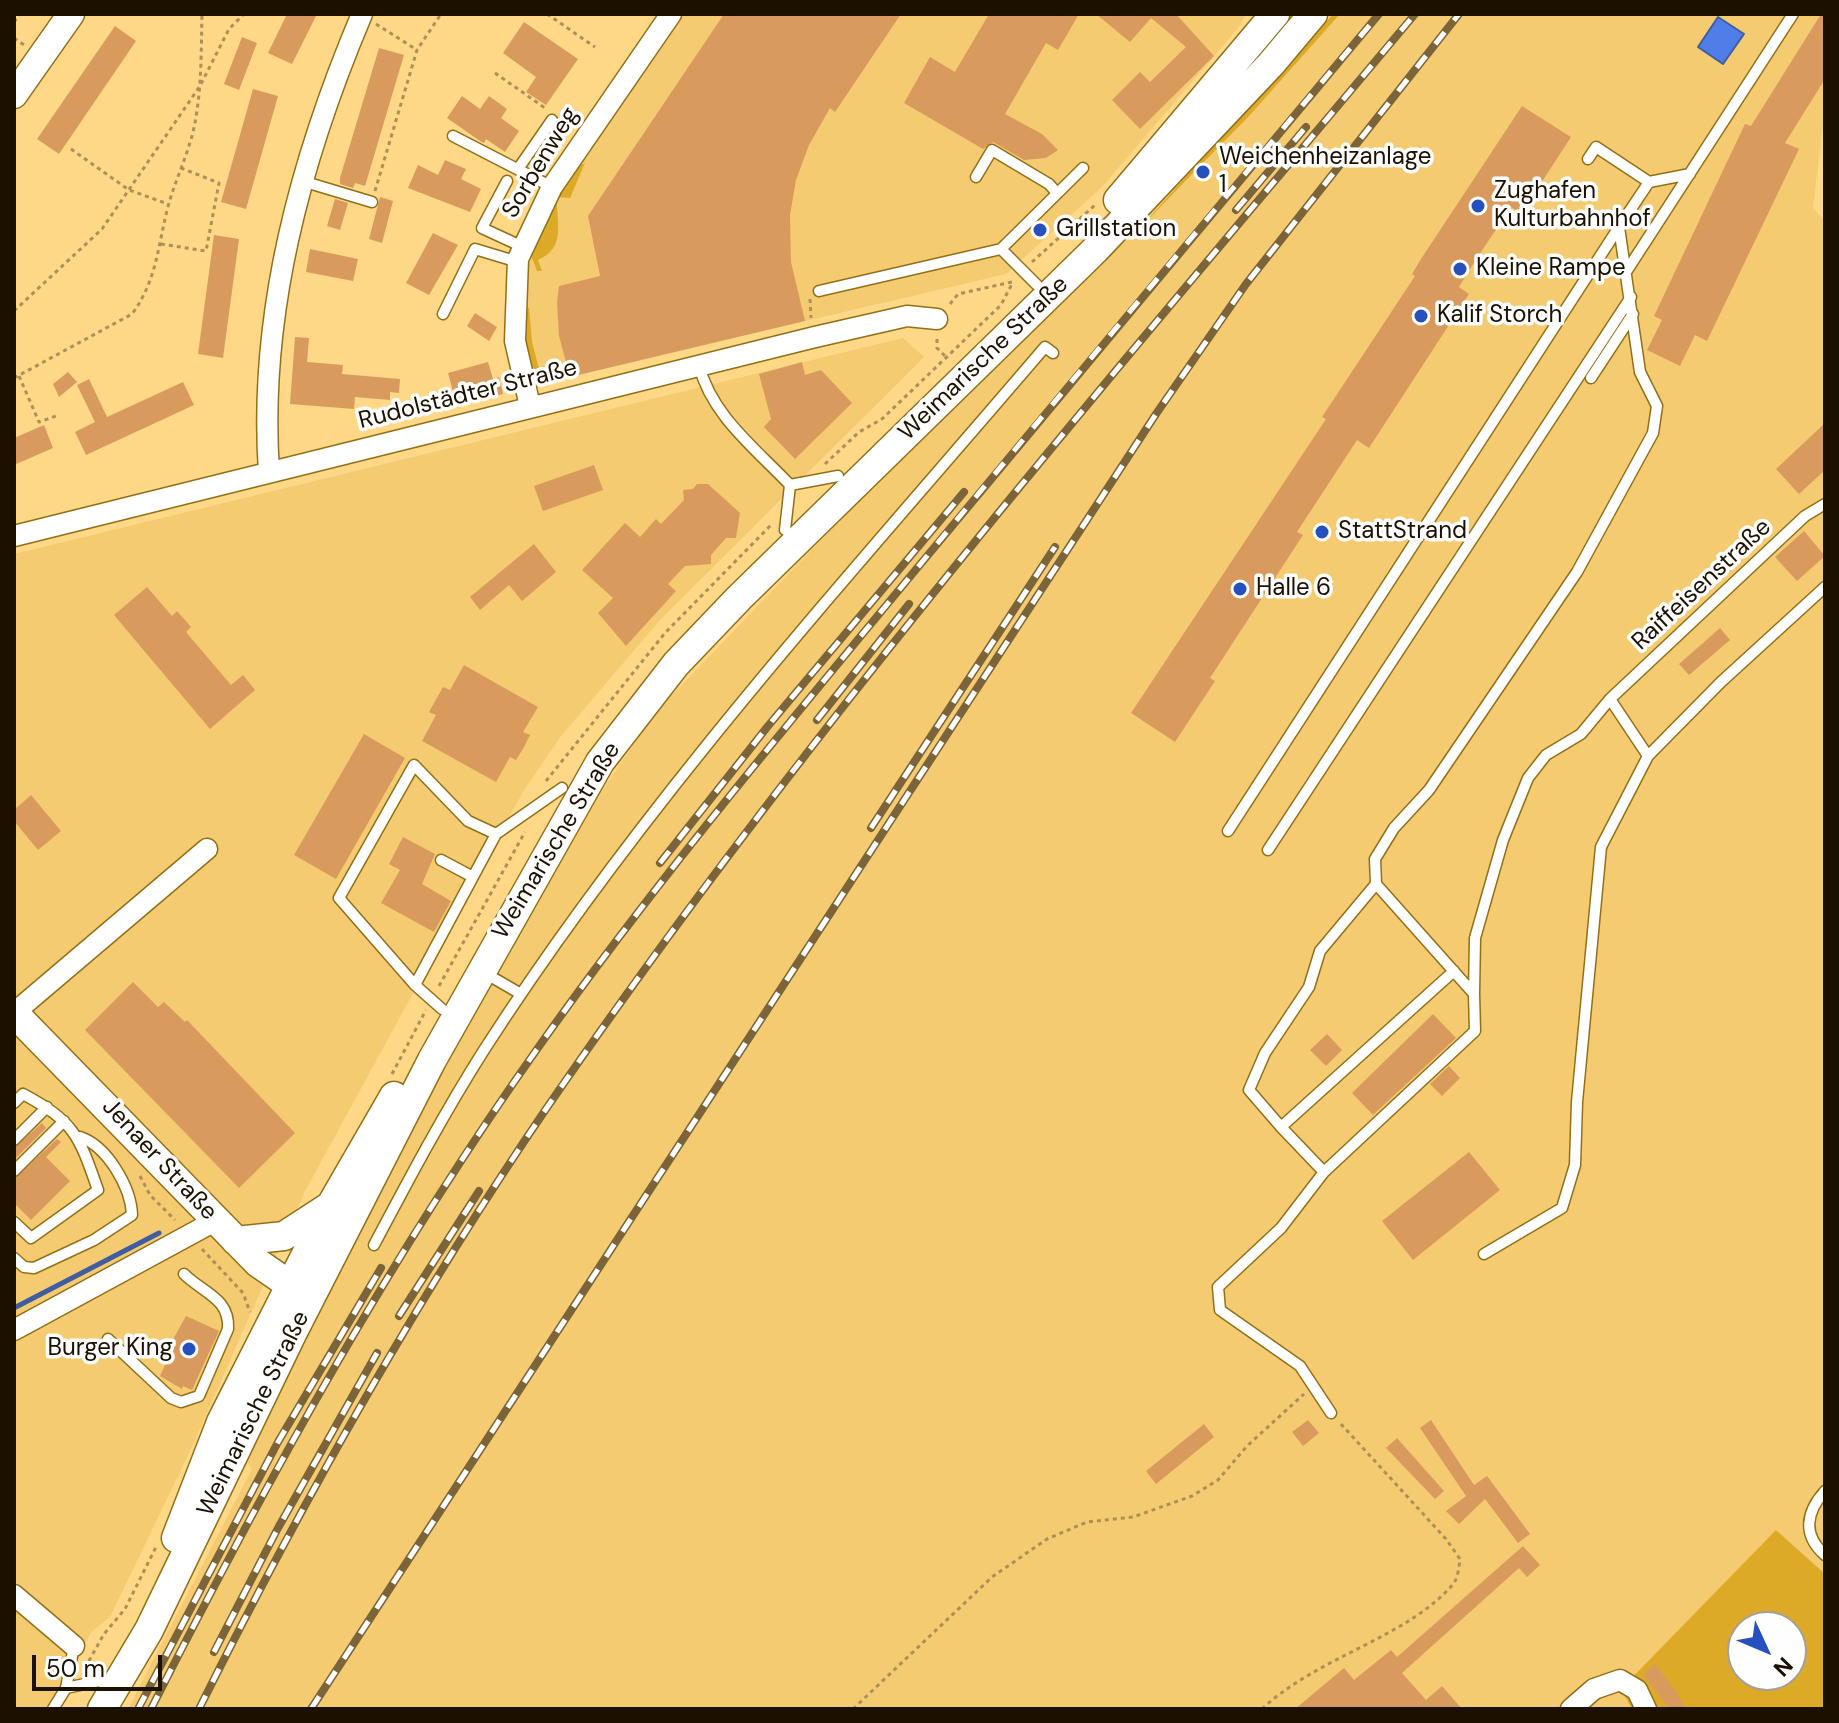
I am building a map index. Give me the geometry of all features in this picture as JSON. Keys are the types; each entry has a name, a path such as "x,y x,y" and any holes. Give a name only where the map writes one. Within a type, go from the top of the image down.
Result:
{"main road":[{"name":"Weimarische Straße","path":"299,1293 331,1205 562,788 654,666 1025,284 1135,180 1275,14"},
{"name":"Weimarische Straße","path":"74,1699 100,1695 179,1532 198,1474 221,1422 299,1293 600,762 676,664 739,598 1095,250 1306,16"},
{"name":"Jenaer Straße","path":"14,1013 111,1108 215,1221 299,1293"},
{"path":"236,1241 284,1236 331,1205"}],"street":[{"path":"14,95 71,14"},
{"path":"269,472 266,434 274,323 289,231 328,96 362,14"},
{"name":"Sorbenweg","path":"530,406 515,341 520,254 552,187 671,14"},
{"name":"Rudolstädter Straße","path":"14,536 530,406 907,316 937,319"},
{"path":"14,1013 207,849"},
{"path":"14,1330 170,1249 215,1221"},
{"path":"14,1595 74,1646"},
{"path":"1571,1709 1594,1689 1620,1680 1637,1690 1646,1709"}],"lane":[{"path":"1626,272 1793,14"},
{"path":"518,169 552,120"},
{"path":"453,136 552,187"},
{"path":"1588,159 1596,147 1649,182 1690,174"},
{"path":"976,177 992,150 1049,184 1057,193"},
{"path":"819,291 1001,249 1083,168"},
{"path":"302,181 372,202"},
{"path":"507,181 482,228 520,254"},
{"path":"1228,831 1649,182"},
{"path":"1474,994 1376,884 1375,859 1394,828 1429,790 1577,572 1653,433 1657,406 1640,372 1619,227"},
{"path":"443,314 475,249 520,254"},
{"path":"1001,249 1025,284"},
{"path":"1268,850 1631,297"},
{"path":"1591,378 1633,314"},
{"path":"374,1245 443,1116 521,994 611,868 701,754 1045,347 1053,353"},
{"path":"699,365 704,385 742,438 790,485"},
{"path":"790,485 838,476"},
{"path":"785,530 790,485"},
{"name":"Raiffeisenstraße","path":"1313,1386 1300,1366 1220,1310 1218,1287 1281,1228 1324,1172 1475,1031 1475,938 1503,840 1528,778 1546,755 1581,734 1610,699 1805,516 1825,504"},
{"path":"1484,1254 1562,1208 1575,1165 1577,1102 1601,847 1648,756 1721,682 1825,587"},
{"path":"1610,699 1648,756"},
{"path":"442,1009 415,985 339,898 414,765 468,821 496,834"},
{"path":"415,985 496,834 562,788"},
{"path":"441,860 473,877"},
{"path":"1324,1172 1249,1090 1265,1053 1309,987 1320,951 1376,884"},
{"path":"481,971 521,994"},
{"path":"1281,1127 1454,971"},
{"path":"14,1103 23,1094 47,1107 80,1137 98,1190 31,1238 14,1222"},
{"path":"14,1140 47,1107"},
{"path":"14,1171 64,1121"},
{"path":"14,1258 19,1268 34,1268 51,1262 123,1224 132,1215 132,1200 95,1142 80,1137"},
{"path":"108,1339 171,1398 181,1402 199,1396 228,1329 229,1319 221,1301 184,1274"},
{"path":"1313,1386 1331,1413"},
{"path":"1825,1491 1813,1504 1807,1519 1809,1534 1825,1555"},
{"path":"53,1709 74,1699 74,1646"}],"path":[{"path":"14,22 20,14"},
{"path":"14,378 132,314 151,283 169,204 193,132 200,86 202,14"},
{"path":"14,311 102,229 200,86 229,29 244,14"},
{"path":"362,14 417,50"},
{"path":"372,202 417,50 441,14"},
{"path":"547,14 595,47"},
{"path":"14,38 25,46"},
{"path":"495,73 545,108"},
{"path":"71,149 129,190 169,204"},
{"path":"161,244 206,251 219,183 181,168"},
{"path":"946,358 937,348 937,319 958,294 1025,284"},
{"path":"810,313 811,320"},
{"path":"19,376 39,422 59,415"},
{"path":"853,1709 992,1577 1047,1539 1087,1522 1133,1517 1192,1496 1218,1480 1247,1446 1313,1386"},
{"path":"1262,1709 1281,1691 1339,1656 1410,1621 1456,1580 1460,1559 1446,1539 1331,1413"}],"shaded area":[{"path":"681,14 1246,14 1239,27 1102,187 1006,274 537,384 528,354 525,279 535,241 564,185"},
{"path":"1333,14 1340,14 1249,116 1136,232"},
{"path":"1340,14 1825,14 1825,108 1813,208 1825,221 1825,1709 128,1709 252,1469 245,1459 442,1071 595,801 656,712 850,510 1196,172"},
{"path":"585,163 570,198 557,197 556,241 547,255 538,260 542,271 537,271 531,255 546,218 560,190 568,178"},
{"path":"529,307 532,342 541,376 567,368 570,377 537,384 523,334"},
{"path":"903,338 924,357 660,620 561,736 524,790 305,1191 191,1449 110,1617 92,1631 47,1709 14,1709 14,554"},
{"path":"1776,1530 1825,1574 1825,1709 1632,1709 1621,1689"}],"water":[{"path":"1718,17 1744,34 1723,64 1698,47"}],"building":[{"path":"287,14 317,14 292,64 268,53"},
{"path":"724,14 901,14 835,112 830,108 809,145 796,180 790,215 791,262 805,321 570,377 559,336 557,302 559,286 600,276 588,216"},
{"path":"989,14 1079,14 1058,50 1046,43 1005,114 1042,134 1058,150 1046,158 1024,160 993,142 983,149 904,103 930,57 955,72"},
{"path":"1096,14 1176,14 1214,56 1140,129 1112,100 1140,72 1150,82 1186,47 1151,18 1130,42"},
{"path":"1821,14 1825,14 1825,79 1785,143 1799,149 1707,341 1695,335 1680,366 1647,350 1662,320 1654,316 1745,124 1751,126"},
{"path":"524,22 578,59 546,105 526,92 536,77 503,53"},
{"path":"115,26 136,41 59,154 37,139"},
{"path":"242,37 257,43 239,90 224,84"},
{"path":"379,48 404,55 365,186 355,183 353,188 340,184 340,178"},
{"path":"253,89 278,96 246,209 221,202"},
{"path":"462,96 480,109 489,96 507,109 501,118 519,131 505,152 486,139 484,143 480,141 447,118"},
{"path":"1522,106 1571,137 1521,214 1511,207 1475,261 1459,287 1469,294 1369,448 1357,440 1297,532 1303,535 1210,678 1215,681 1175,742 1131,713 1326,419 1322,417"},
{"path":"445,160 466,169 461,179 481,189 470,212 408,188 418,165 438,175"},
{"path":"380,197 393,201 382,243 369,239"},
{"path":"335,199 348,203 340,230 327,226"},
{"path":"433,233 458,245 429,295 406,283"},
{"path":"214,235 239,239 223,358 198,354"},
{"path":"310,249 358,259 353,281 306,272"},
{"path":"475,313 497,327 489,341 467,326"},
{"path":"295,337 309,338 307,362 343,365 342,374 400,379 399,393 390,392 390,400 355,397 354,409 290,404"},
{"path":"488,362 493,379 499,377 503,394 457,406 448,373"},
{"path":"802,362 805,375 821,370 852,403 795,459 764,427 771,419 759,374"},
{"path":"68,372 77,382 59,397 53,384"},
{"path":"89,379 107,417 183,382 194,405 86,455 75,432 95,422 77,385"},
{"path":"1825,423 1825,470 1799,494 1776,469"},
{"path":"44,425 53,448 14,465 14,438"},
{"path":"594,465 603,490 543,511 534,486"},
{"path":"697,484 708,484 740,513 736,538 726,538 711,555 711,564 685,566 668,584 676,591 626,646 598,613 613,598 582,570 625,523 640,537 656,519 661,524 684,500 683,490 693,489"},
{"path":"1804,531 1825,556 1797,581 1775,557"},
{"path":"534,544 556,572 522,601 509,585 480,610 470,597"},
{"path":"147,587 172,616 177,611 191,627 186,632 231,685 243,675 255,690 210,729 114,615"},
{"path":"1720,628 1730,640 1689,675 1679,664"},
{"path":"464,665 538,707 523,732 530,735 524,747 516,760 510,757 496,782 422,741 436,715 429,712 443,687 450,690"},
{"path":"364,734 405,758 336,879 294,855"},
{"path":"31,795 61,831 38,850 14,821 14,810"},
{"path":"403,837 435,854 422,884 451,901 434,932 381,903 400,870 389,864"},
{"path":"133,982 158,1007 164,1002 185,1022 187,1020 295,1133 239,1188 85,1030"},
{"path":"1433,1014 1456,1038 1373,1115 1352,1093"},
{"path":"1327,1034 1342,1050 1326,1066 1310,1050"},
{"path":"1449,1066 1460,1078 1442,1096 1430,1084"},
{"path":"42,1123 46,1128 14,1160 14,1148"},
{"path":"57,1139 61,1142 46,1157 70,1181 31,1220 14,1203 14,1179"},
{"path":"1469,1152 1500,1190 1413,1260 1382,1221"},
{"path":"186,1316 219,1331 192,1390 183,1386 182,1389 160,1376 170,1354 166,1352"},
{"path":"1308,1420 1319,1433 1303,1446 1292,1432"},
{"path":"1431,1420 1474,1485 1487,1476 1530,1534 1518,1543 1485,1499 1459,1524 1446,1511 1466,1496 1420,1428"},
{"path":"1204,1424 1214,1437 1156,1484 1146,1471"},
{"path":"1397,1438 1444,1491 1435,1499 1386,1448"},
{"path":"1523,1546 1540,1565 1527,1577 1519,1568 1402,1673 1426,1700 1442,1686 1462,1709 1295,1709 1344,1668 1354,1680 1391,1650 1397,1657"},
{"path":"1655,1664 1687,1709 1669,1709 1643,1674"}],"waterway":[{"path":"14,1308 159,1233"}],"railway":[{"path":"151,1709 240,1538 382,1287 485,1124 584,984 769,747 1379,14"},
{"path":"199,1709 278,1555 406,1328 498,1181 647,966 858,687 967,551 1415,14"},
{"path":"311,1709 1156,414 1246,284 1459,14"},
{"path":"1236,210 1306,127"},
{"path":"660,863 768,726 964,492"},
{"path":"871,828 1055,547"},
{"path":"817,720 909,604"},
{"path":"399,1316 479,1191"},
{"path":"138,1709 278,1442 381,1268"},
{"path":"214,1652 278,1528 377,1353"}],"place":[{"name":"Weichenheizanlage 1","path":"1203,172"},
{"name":"Zughafen Kulturbahnhof","path":"1478,206"},
{"name":"Grillstation","path":"1040,230"},
{"name":"Kleine Rampe","path":"1460,269"},
{"name":"Kalif Storch","path":"1421,316"},
{"name":"StattStrand","path":"1322,532"},
{"name":"Halle 6","path":"1240,589"},
{"name":"Burger King","path":"189,1349"}]}
